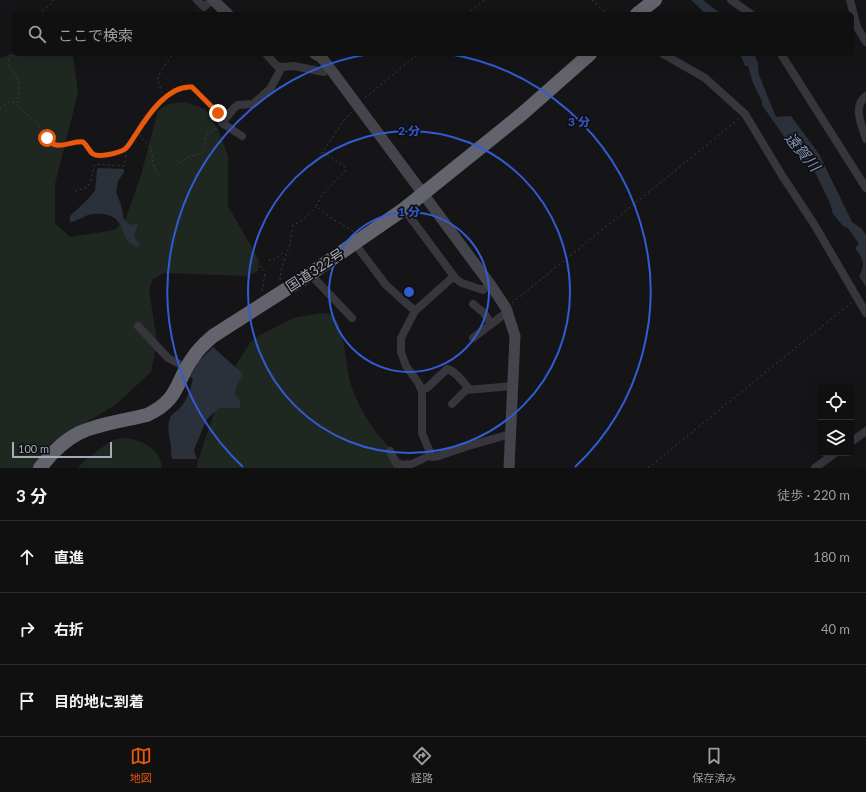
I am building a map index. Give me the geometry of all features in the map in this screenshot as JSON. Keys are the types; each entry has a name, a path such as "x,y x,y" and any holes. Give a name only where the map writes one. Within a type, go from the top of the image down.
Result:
{"highway":[{"path":"639,12 654,0"},
{"name":"国道322号","path":"40,468 54,452 79,433 147,415 156,411 173,395 179,386 193,356 202,345 213,336 310,274 404,209 522,114 588,56"}],"street":[{"path":"197,0 204,7 213,0 226,12"},
{"path":"731,0 748,12"},
{"path":"850,0 852,12"},
{"path":"854,23 856,34 866,42"},
{"path":"268,56 277,66 282,67 294,66 324,72 329,66"},
{"path":"319,56 329,66 356,107 424,194 490,284 506,310 514,336 513,386 508,468"},
{"path":"666,56 705,78 745,114 814,224 866,313"},
{"path":"782,56 866,188"},
{"path":"242,136 223,121 238,105 253,104 270,89 282,67"},
{"path":"866,96 862,99 858,109 866,140"},
{"path":"404,209 454,276 462,283 483,290 490,284"},
{"path":"359,241 386,285 415,311"},
{"path":"310,274 352,318"},
{"path":"431,455 422,433 421,389 406,366 401,352 401,338 415,311 454,276"},
{"path":"473,304 484,313 491,324"},
{"path":"473,338 506,310"},
{"path":"138,326 168,358 187,368"},
{"path":"421,389 427,388 447,369 450,369 469,389"},
{"path":"452,404 466,390 469,389 513,386"},
{"path":"854,440 866,431"},
{"path":"390,451 397,465 415,465 431,455 432,457 439,456 510,434"},
{"path":"814,468 831,456"}],"path":[{"path":"41,12 51,4 53,0"},
{"path":"469,12 484,0"},
{"path":"592,0 606,12"},
{"path":"12,54 8,63 10,68 15,73 19,84 16,104"},
{"path":"164,98 158,80 159,75 172,56"},
{"path":"321,154 345,119 356,107 416,56"},
{"path":"0,108 11,101 38,124 51,143 56,145 67,145 77,141 83,142 94,155 100,156 125,149 138,130 164,98 181,88 187,86 192,87 223,121 206,135 204,152 187,158 179,163"},
{"path":"506,310 745,114"},
{"path":"138,130 141,138 151,147 155,171 162,177"},
{"path":"75,191 88,186 96,164 124,166 126,155 125,149"},
{"path":"283,291 280,286 280,276 290,244 293,225 300,222 316,206 322,195 346,170 345,167 323,152"},
{"path":"316,206 331,218 360,235 359,241"},
{"path":"269,260 272,261 284,252 287,254"},
{"path":"260,266 265,272 259,303 260,306"},
{"path":"648,468 857,298"}],"shaded area":[{"path":"12,54 12,56 73,56 78,93 55,184 55,223 70,237 115,230 126,218 141,175 158,111 168,104 186,102 205,109 218,129 228,156 228,206 259,260 258,271 248,276 165,273 153,279 149,289 157,342 151,372 115,405 50,444 34,468 0,468 0,58"},
{"path":"323,313 329,314 333,317 339,326 351,385 361,409 384,441 412,468 196,468 216,408 233,370 249,344 255,338 293,318"},
{"path":"125,438 144,443 150,447 161,461 162,468 78,468 84,461 112,440"}],"water":[{"path":"691,0 703,0 718,12 704,12"},
{"name":"遠賀川","path":"741,56 755,56 758,63 759,75 776,117 791,116 819,154 852,222 862,229 866,235 866,287 859,276 863,262 855,248 859,244 848,228 843,226 833,214 830,203 816,174 785,138 762,105 762,101 753,83 748,66 745,66"},
{"path":"98,168 124,169 124,172 118,181 116,192 121,205 124,220 130,225 138,225 134,236 140,244 139,247 132,244 127,239 122,228 113,217 105,214 93,214 70,222 70,216 95,191"},
{"path":"213,347 243,374 236,386 235,395 240,401 240,408 219,408 208,418 194,450 197,459 173,459 171,456 168,428 170,418 172,414 182,406 190,391 193,378 190,377 198,362"}],"route":[{"path":"47,138 51,143 56,145 67,145 77,141 83,142 94,155 100,156 125,149 145,120 164,98 187,86 192,87 218,113"}]}
